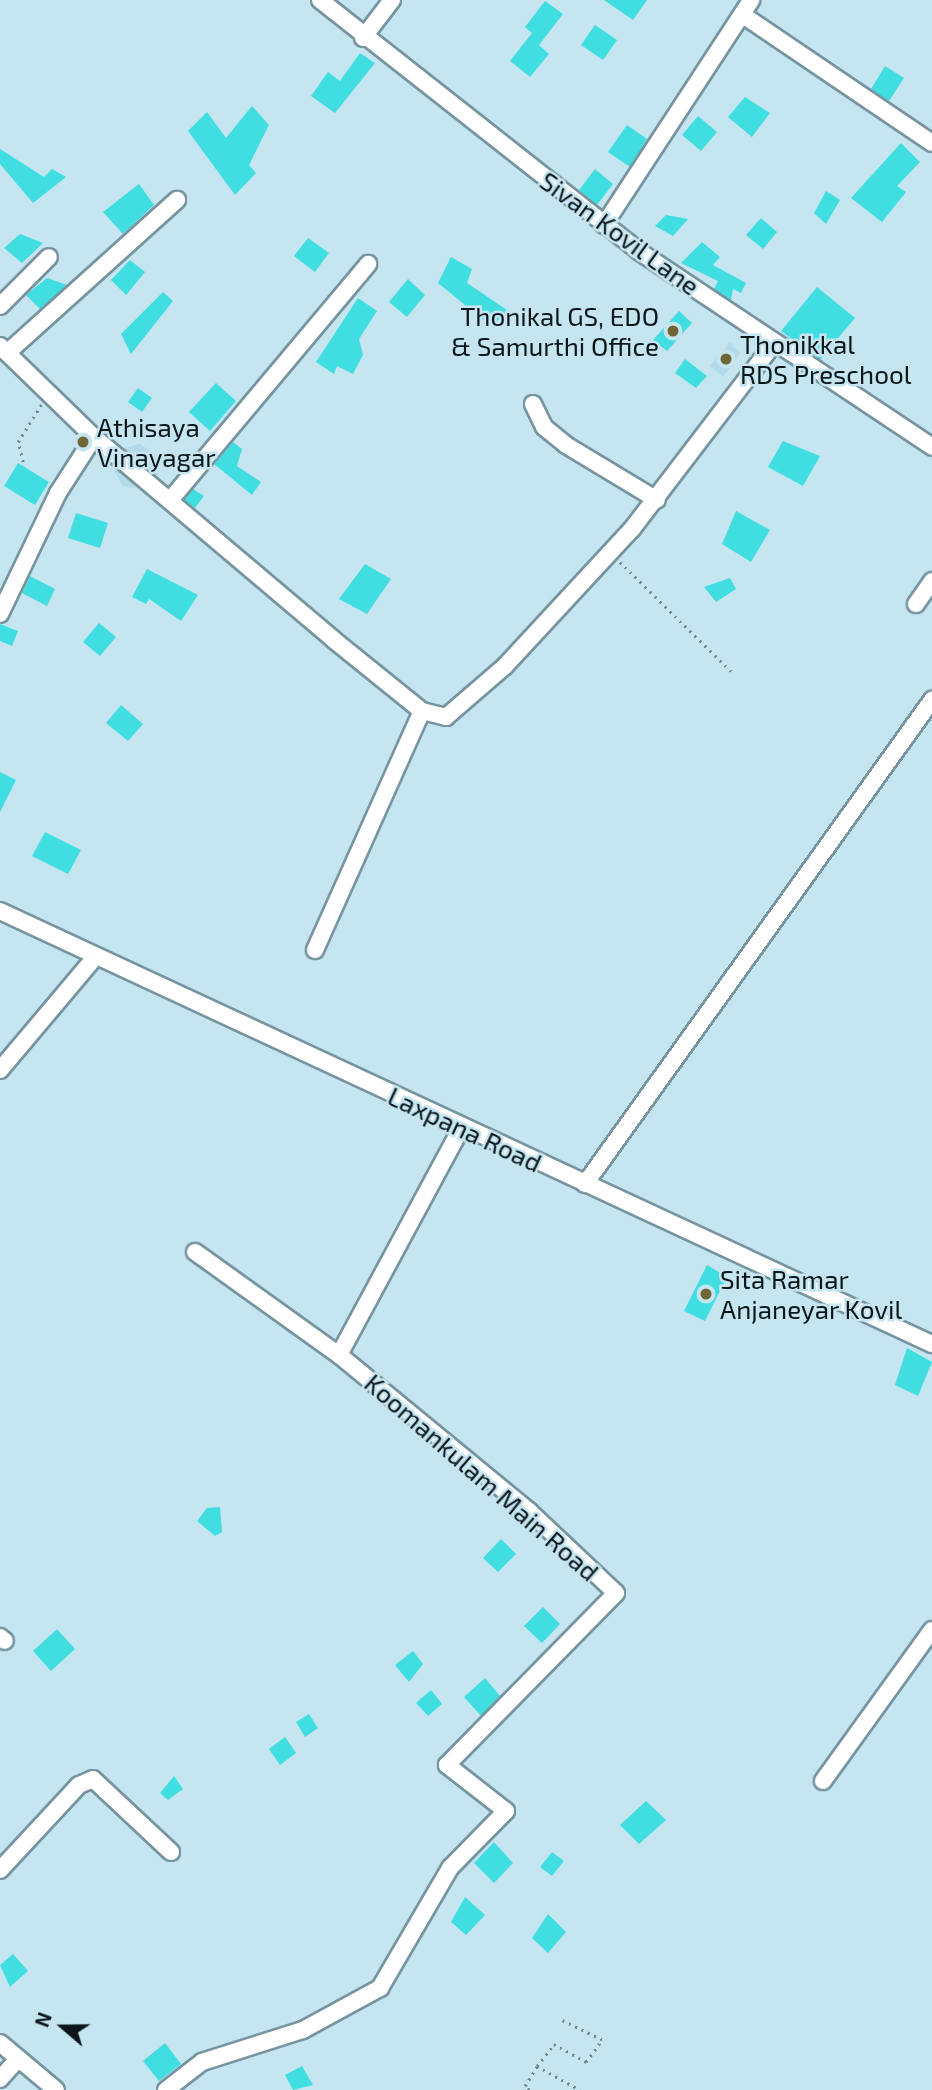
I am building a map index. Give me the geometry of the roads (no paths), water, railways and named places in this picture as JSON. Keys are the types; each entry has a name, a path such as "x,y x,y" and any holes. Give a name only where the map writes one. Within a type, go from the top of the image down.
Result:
{"street":[{"name":"Sivan Kovil Lane","path":"320,0 363,38 604,225 932,447"},
{"path":"363,38 391,0"},
{"path":"604,225 751,0"},
{"path":"743,15 932,143"},
{"path":"177,200 4,350 94,437 422,711 446,717 460,710 657,500 775,342"},
{"path":"0,306 49,257"},
{"path":"171,499 368,264"},
{"path":"533,404 544,427 566,445 657,500"},
{"path":"0,614 58,493 94,437"},
{"path":"916,604 932,581"},
{"path":"585,1184 932,700"},
{"path":"314,950 422,711"},
{"name":"Laxpana Road","path":"0,911 932,1345"},
{"path":"0,1070 95,957"},
{"path":"339,1355 462,1127"},
{"name":"Koomankulam Main Road","path":"166,2090 202,2062 303,2031 380,1988 450,1868 506,1811 447,1765 616,1593 529,1511 339,1355 195,1252"},
{"path":"823,1781 932,1630"},
{"path":"0,1870 79,1785 93,1779 171,1852"},
{"path":"0,2043 56,2090"},
{"path":"0,2078 18,2059"}],"place":[{"name":"Thonikal GS, EDO & Samurthi Office","path":"673,331"},
{"name":"Thonikkal RDS Preschool","path":"726,359"},
{"name":"Athisaya Vinayagar","path":"83,442"},
{"name":"Sita Ramar Anjaneyar Kovil","path":"706,1294"}]}
